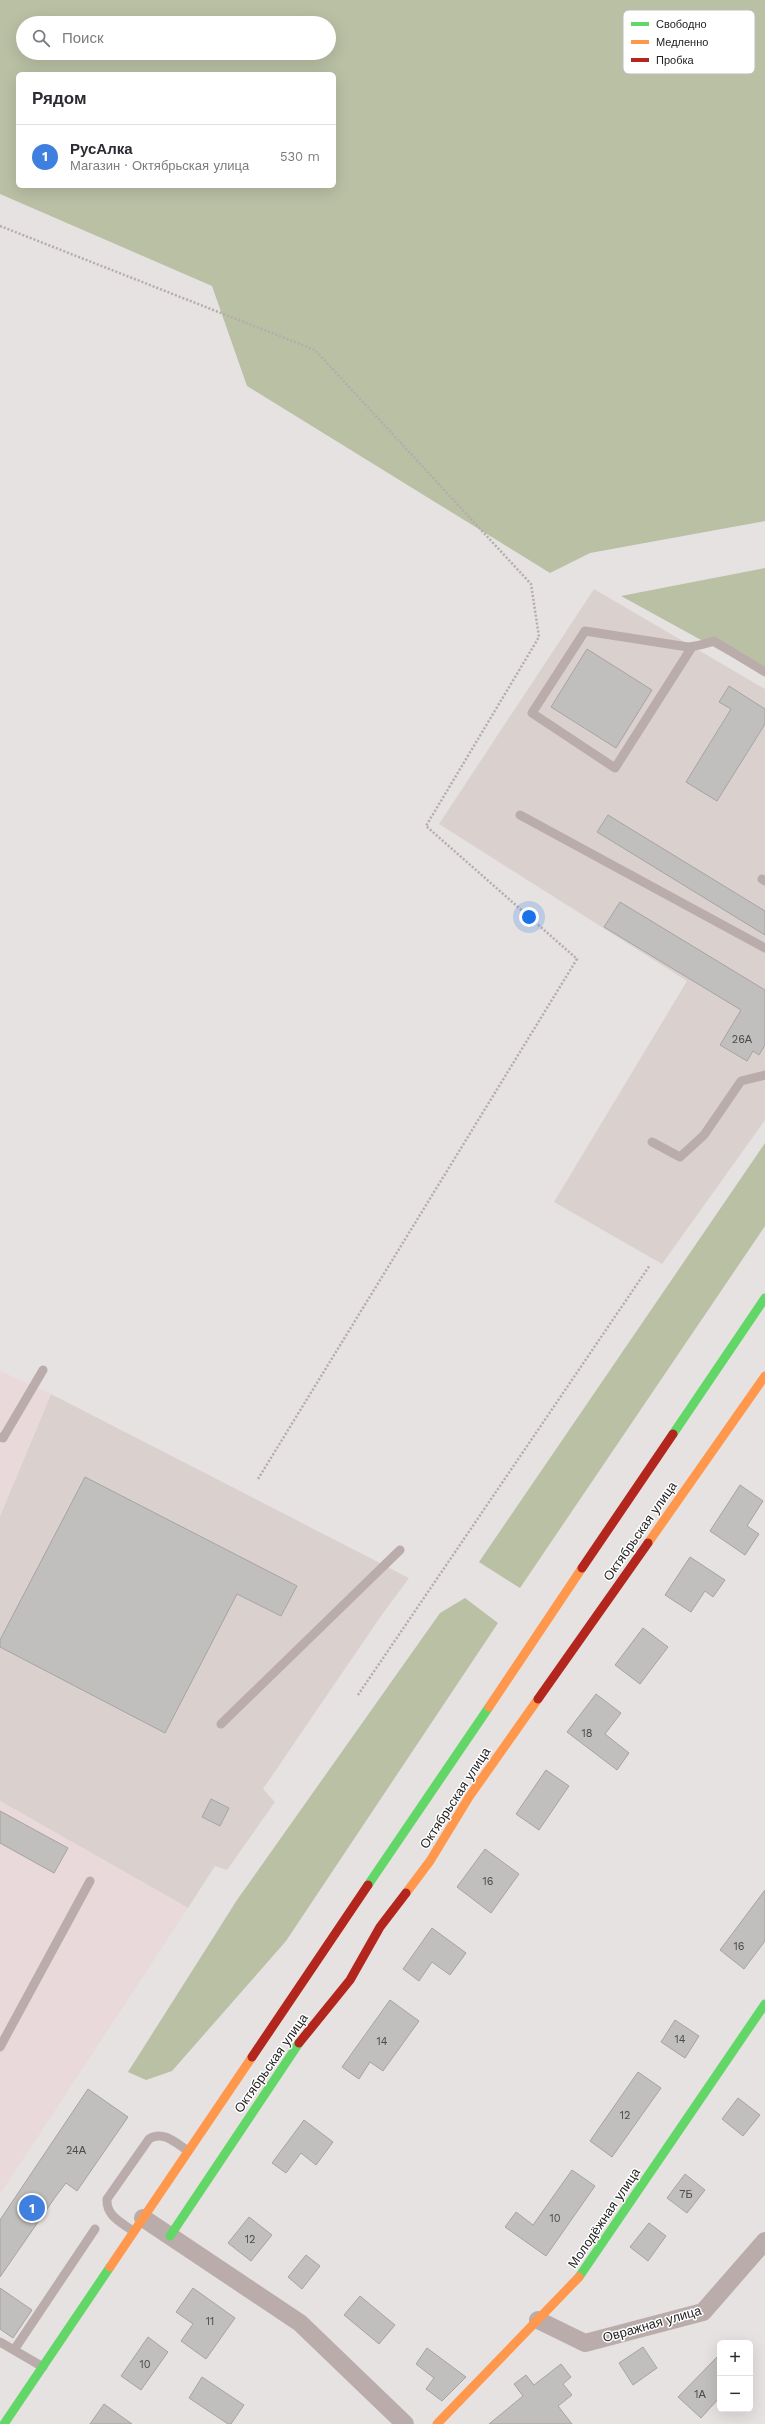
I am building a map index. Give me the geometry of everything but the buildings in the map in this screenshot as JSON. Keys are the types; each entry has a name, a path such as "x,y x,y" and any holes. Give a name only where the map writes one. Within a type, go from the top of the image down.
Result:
{"street":[{"path":"4,2424 765,1298"},
{"name":"Октябрьская улица","path":"170,2236 294,2049 350,1980 380,1927 430,1861 469,1797 765,1376"},
{"name":"Молодёжная улица","path":"437,2424 577,2280 765,2004"},
{"path":"138,2225 170,2236 300,2323 405,2424"},
{"name":"Овражная улица","path":"538,2320 585,2343 703,2312 765,2241"}],"lane":[{"path":"692,647 615,768 532,713 585,631 692,647 714,641 765,672"},
{"path":"520,815 765,948"},
{"path":"652,1142 680,1157 704,1135 741,1081 765,1075"},
{"path":"0,1438 3,1438 43,1370"},
{"path":"221,1724 400,1550"},
{"path":"0,2047 90,1881"},
{"path":"138,2225 111,2215 107,2206 107,2199 149,2139 155,2134 161,2134 188,2151"},
{"path":"14,2350 95,2229"},
{"path":"0,2342 43,2366"}],"path":[{"path":"0,226 315,350 531,584 539,637 426,826 577,959 258,1479"},
{"path":"358,1695 650,1265"}],"shaded area":[{"path":"594,589 765,689 765,1120 662,1264 554,1202 687,981 439,824"},
{"path":"0,1371 51,1394 0,1516"},
{"path":"51,1394 409,1578 381,1616 263,1789 275,1802 227,1870 215,1866 188,1908 0,1801 0,1516"},
{"path":"0,1801 188,1908 0,2194"}],"green space":[{"path":"0,0 765,0 765,521 590,553 550,573 247,386 212,286 0,194"},
{"path":"765,568 765,675 621,596"},
{"path":"765,1143 765,1226 520,1588 479,1562"},
{"path":"465,1598 498,1623 286,1941 172,2071 146,2080 128,2072 237,1900 440,1613"}],"traffic: fast":[{"path":"673,1434 765,1298"},
{"path":"368,1885 489,1707"},
{"path":"579,2277 765,2004"},
{"path":"170,2236 299,2043"},
{"path":"4,2424 110,2267"}],"traffic: slow":[{"path":"648,1543 765,1376"},
{"path":"489,1707 582,1568"},
{"path":"406,1893 430,1861 469,1797 538,1699"},
{"path":"110,2267 252,2057"},
{"path":"437,2424 579,2277"}],"traffic: jam":[{"path":"582,1568 673,1434"},
{"path":"538,1699 648,1543"},
{"path":"252,2057 368,1885"},
{"path":"299,2043 350,1980 380,1927 406,1893"}],"place":[{"name":"РусАлка","path":"32,2208"}]}
